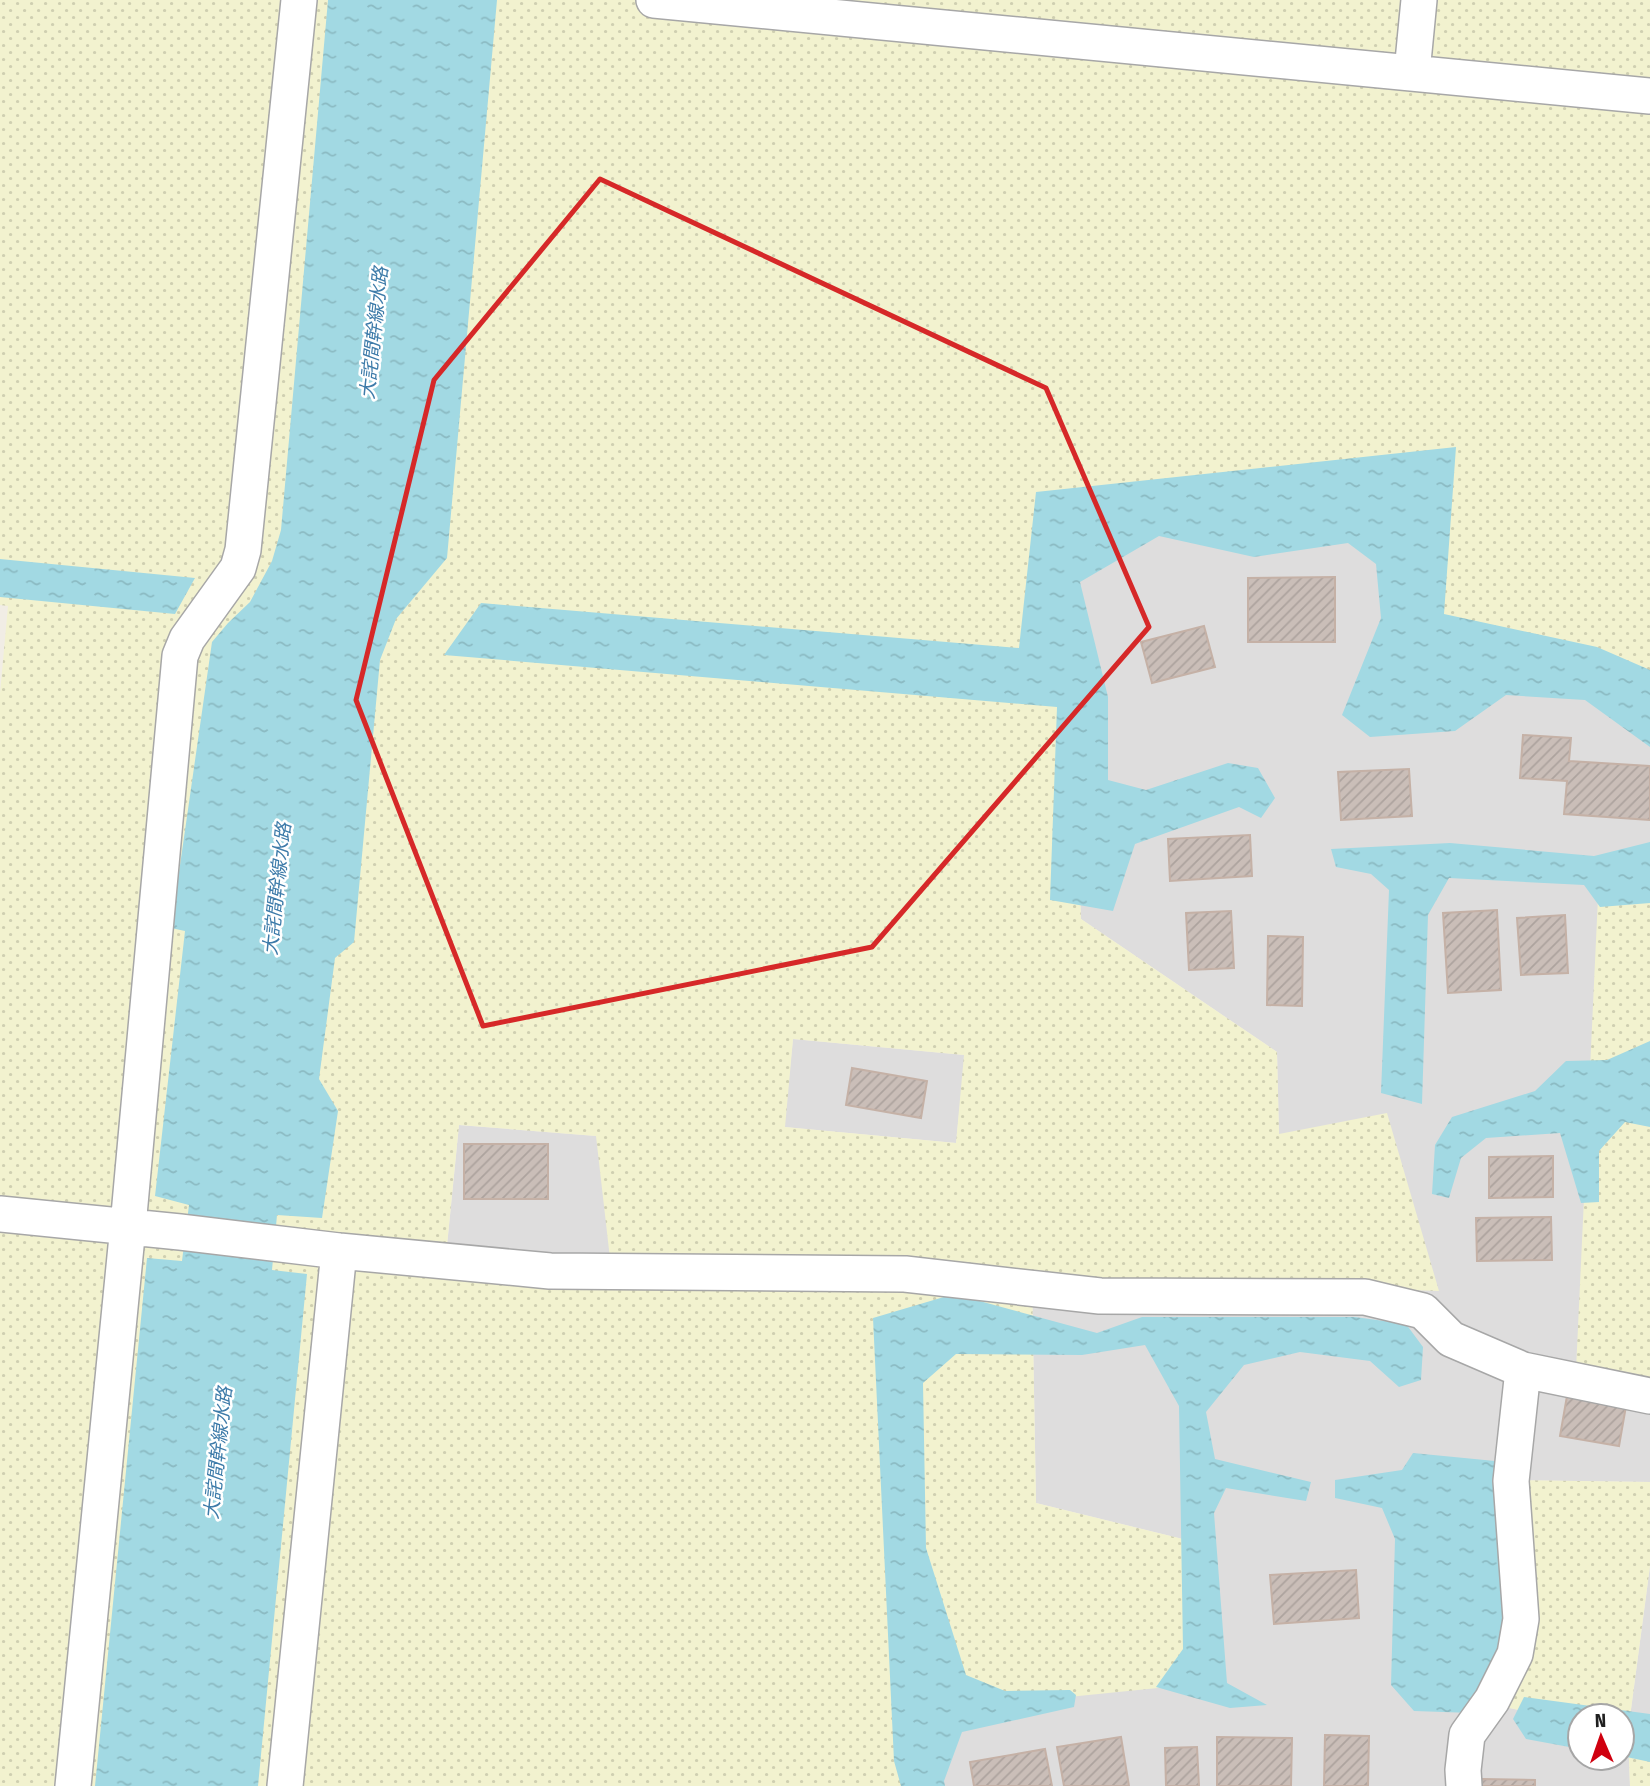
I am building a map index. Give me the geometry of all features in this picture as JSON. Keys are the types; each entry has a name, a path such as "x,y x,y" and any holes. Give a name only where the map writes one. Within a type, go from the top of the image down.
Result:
{"street":[{"path":"72,1786 128,1226 180,656 187,639 238,568 243,550 299,0"},
{"path":"654,0 1650,96"},
{"path":"1412,72 1419,0"},
{"path":"0,1214 550,1271 905,1274 1100,1296 1366,1297 1423,1311 1451,1339 1523,1370 1650,1396"},
{"path":"285,1786 339,1251"},
{"path":"1464,1786 1467,1735 1492,1700 1515,1654 1521,1619 1511,1481 1523,1370"}],"highlighted area":[{"path":"600,179 1046,388 1149,627 872,947 483,1026 356,700 434,380"}],"shaded area":[{"path":"1411,481 1650,700 1650,1482 1430,1479 1420,1689 1566,1720 1566,1772 1629,1772 1630,1786 914,1786 909,1713 1199,1543 1036,1503 1032,1278 1279,1134 1277,1052 1081,919 1065,510"},
{"path":"793,1039 965,1055 956,1143 784,1127"},
{"path":"459,1125 597,1136 614,1285 444,1276"},
{"path":"1650,1566 1650,1737 1636,1734 1636,1702 1632,1702"}],"green space":[{"path":"0,0 1650,0 1650,700 1433,637 1410,481 1065,510 1081,919 1277,1052 1279,1134 1387,1113 1439,1291 1032,1278 1036,1503 1199,1543 1198,1684 909,1713 914,1786 0,1786 0,693 8,606 0,605","holes":["793,1039 964,1055 956,1143 785,1127","459,1125 596,1136 613,1285 444,1275"]},
{"path":"1650,870 1650,1384 1576,1370 1599,876"},
{"path":"1430,1479 1650,1482 1650,1566 1632,1702 1566,1702 1566,1720 1419,1689"},
{"path":"1636,1734 1650,1737 1650,1786 1630,1786 1629,1772 1636,1772"}],"water":[{"name":"大詫間幹線水路","path":"328,0 497,0 447,558 396,619 380,660 354,942 335,958 319,1079 338,1111 322,1218 277,1215 272,1270 307,1274 258,1786 95,1786 147,1258 182,1261 189,1205 155,1196 185,931 171,928 212,642 250,602 272,561 281,530"},
{"path":"1456,447 1444,614 1597,647 1650,670 1650,747 1585,700 1506,695 1455,731 1370,737 1342,715 1381,618 1376,564 1348,543 1254,557 1159,536 1080,582 1108,697 1108,780 1146,790 1228,763 1258,768 1275,798 1261,818 1239,807 1135,844 1113,911 1050,900 1057,707 444,655 481,603 1019,648 1036,492"},
{"path":"0,559 195,578 175,614 0,597"},
{"path":"1650,842 1650,903 1600,907 1584,885 1449,878 1428,915 1422,1104 1381,1093 1389,890 1371,874 1336,867 1331,849 1450,843 1594,856"},
{"path":"1650,1041 1650,1127 1625,1122 1599,1151 1599,1202 1581,1203 1560,1133 1486,1138 1461,1158 1449,1198 1432,1194 1435,1145 1452,1117 1535,1091 1566,1061 1607,1060"},
{"path":"954,1294 1097,1333 1142,1317 1355,1317 1406,1324 1423,1347 1421,1380 1399,1387 1370,1361 1300,1352 1244,1365 1206,1412 1215,1459 1311,1482 1306,1501 1226,1488 1214,1513 1227,1683 1267,1705 1230,1708 1156,1687 1183,1649 1179,1406 1145,1345 1082,1355 956,1354 923,1383 926,1548 966,1675 1005,1691 1070,1690 1076,1695 1074,1707 962,1732 944,1781 945,1786 901,1786 894,1761 873,1318"},
{"path":"1413,1453 1495,1461 1509,1620 1502,1655 1472,1713 1414,1711 1391,1685 1395,1539 1382,1508 1335,1498 1335,1480 1402,1470"},
{"path":"1524,1697 1566,1703 1566,1746 1526,1739 1513,1719"},
{"path":"1636,1712 1650,1714 1650,1762 1636,1759"}],"building":[{"path":"1335,577 1335,642 1248,642 1248,578"},
{"path":"1204,626 1215,667 1152,683 1141,642"},
{"path":"1523,735 1571,738 1569,761 1650,766 1650,820 1564,814 1567,781 1520,778"},
{"path":"1409,769 1412,816 1341,820 1338,772"},
{"path":"1250,835 1252,876 1170,881 1168,839"},
{"path":"1497,910 1501,990 1448,993 1443,913"},
{"path":"1231,911 1234,968 1189,970 1186,913"},
{"path":"1565,915 1568,973 1521,975 1517,918"},
{"path":"1268,936 1303,937 1302,1006 1267,1005"},
{"path":"852,1068 927,1081 921,1118 846,1105"},
{"path":"464,1144 548,1144 548,1199 464,1199"},
{"path":"1553,1156 1553,1197 1489,1198 1489,1157"},
{"path":"1551,1217 1552,1260 1477,1261 1476,1218"},
{"path":"1567,1396 1626,1406 1619,1446 1560,1436"},
{"path":"1356,1570 1359,1618 1274,1624 1270,1575"},
{"path":"1325,1735 1369,1736 1368,1786 1324,1786"},
{"path":"1121,1737 1129,1786 1064,1786 1057,1747"},
{"path":"1217,1737 1292,1738 1291,1786 1217,1786"},
{"path":"1197,1747 1199,1786 1166,1786 1165,1748"},
{"path":"1045,1749 1052,1786 974,1786 970,1762"},
{"path":"1482,1779 1535,1780 1535,1786 1482,1786"}]}
